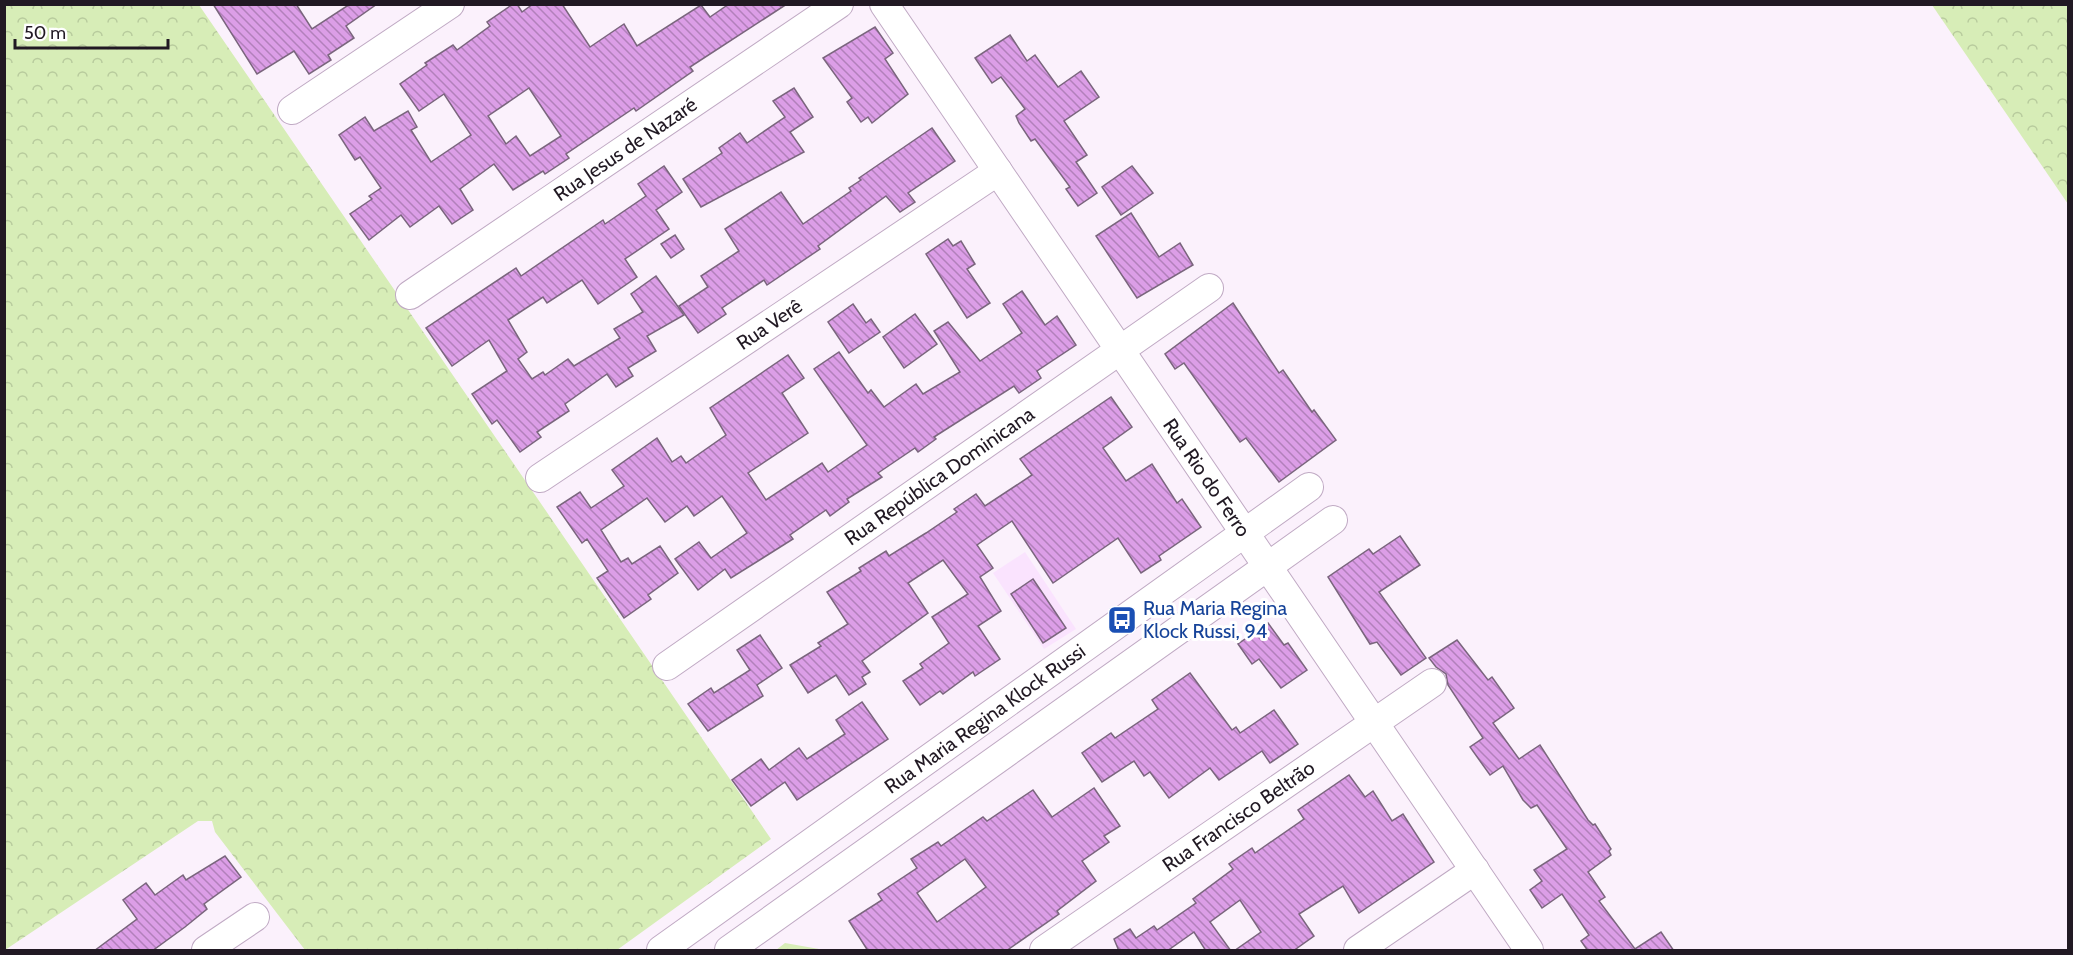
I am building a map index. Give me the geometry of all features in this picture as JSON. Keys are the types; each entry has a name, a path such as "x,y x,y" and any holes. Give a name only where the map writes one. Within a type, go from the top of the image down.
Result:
{"street":[{"path":"292,110 450,4"},
{"name":"Rua Jesus de Nazaré","path":"410,295 839,4"},
{"name":"Rua Rio do Ferro","path":"885,4 1529,951"},
{"name":"Rua Verê","path":"540,478 998,171"},
{"name":"Rua República Dominicana","path":"668,666 1209,288"},
{"name":"Rua Maria Regina Klock Russi","path":"661,951 1309,487"},
{"name":"Rua Maria Regina Klock Russi","path":"729,951 1333,520"},
{"name":"Rua Francisco Beltrão","path":"1044,951 1432,683"},
{"path":"1358,951 1475,870"},
{"path":"206,951 255,916"}],"shaded area":[{"path":"1025,552 1076,629 1044,649 993,573"}],"green space":[{"path":"5,5 199,5 771,839 617,950 305,950 215,832 212,821 198,821 5,950"},
{"path":"1932,5 2068,5 2068,204"},
{"path":"785,943 819,949 820,950 776,950"}],"building":[{"path":"213,4 296,4 312,29 350,4 377,4 346,26 354,38 328,55 331,60 309,74 294,51 257,74"},
{"path":"513,4 517,4 522,12 533,4 562,4 590,47 624,24 637,46 701,5 710,17 729,4 787,4 690,67 693,71 636,111 634,108 566,154 569,158 545,174 543,171 513,190 494,164 460,189 473,210 452,224 439,206 410,227 401,215 369,240 350,214 372,199 369,196 381,188 360,157 355,160 339,135 365,117 374,131 408,111 417,127 411,130 431,162 471,135 444,94 419,111 400,84 427,65 425,63 453,45 457,50 490,26 487,22","holes":["529,88 561,136 530,156 516,136 506,144 488,116"]},
{"path":"875,27 893,53 885,59 908,94 872,123 868,117 861,122 847,102 852,98 823,58"},
{"path":"1010,35 1027,61 1035,55 1058,87 1081,71 1099,97 1064,121 1087,155 1076,162 1097,193 1078,206 1066,189 1070,187 1035,139 1031,141 1019,123 1016,116 1025,109 1001,77 992,83 975,58"},
{"path":"794,88 813,117 790,132 804,152 701,207 683,179 722,153 719,148 740,133 747,143 785,117 773,101"},
{"path":"932,128 955,161 908,193 915,202 900,212 886,196 818,246 820,249 767,285 764,280 722,308 726,314 698,333 679,306 708,287 701,276 739,251 725,229 781,192 803,224 851,191 849,188 861,180 859,178"},
{"path":"664,166 682,192 656,210 669,229 625,259 637,277 598,304 582,280 547,303 543,297 508,320 527,352 518,359 532,379 543,372 545,375 568,359 574,366 620,338 614,329 643,312 631,294 656,276 684,315 647,336 656,351 628,368 633,376 616,387 607,374 565,404 569,411 537,432 541,437 520,452 497,420 492,424 472,394 507,371 489,340 452,366 426,328 516,268 521,276 603,220 605,224 646,196 638,184"},
{"path":"1132,166 1153,193 1121,215 1102,187"},
{"path":"1131,213 1159,257 1180,243 1193,265 1137,298 1096,236"},
{"path":"675,235 684,249 671,258 661,244"},
{"path":"948,239 953,246 961,241 975,264 967,269 990,303 967,318 926,254"},
{"path":"1022,291 1045,325 1057,316 1076,345 1037,371 1041,378 1019,393 1014,386 934,437 936,439 918,452 915,448 878,473 882,477 847,499 849,502 830,516 826,510 790,535 793,539 731,578 725,569 698,590 675,559 699,542 711,558 747,533 722,496 694,516 687,506 665,522 647,498 601,530 621,562 628,558 632,564 660,546 678,573 648,595 651,599 624,618 597,578 608,571 587,539 582,543 557,507 580,492 591,508 624,486 612,470 657,438 672,462 681,456 686,463 726,435 710,408 788,355 804,378 782,393 808,433 748,473 766,500 822,463 828,472 867,445 814,369 839,352 868,393 871,390 884,407 916,384 923,394 960,372 934,331 948,322 980,361 1022,333 1003,304"},
{"path":"1233,303 1279,373 1283,370 1312,412 1314,410 1336,440 1279,482 1246,438 1240,442 1184,363 1175,369 1165,354"},
{"path":"853,304 866,323 871,319 880,332 849,353 828,322"},
{"path":"915,314 937,344 904,368 883,337"},
{"path":"1111,397 1132,427 1103,448 1126,481 1152,464 1177,503 1182,499 1201,527 1159,556 1161,560 1141,573 1118,538 1053,583 1012,521 977,545 993,568 980,577 1001,611 978,626 1000,659 975,676 973,672 943,694 940,691 920,705 903,681 923,668 920,664 949,643 932,617 968,594 943,560 908,583 928,613 862,661 870,672 862,677 866,684 849,695 836,675 808,693 790,665 821,646 818,643 848,624 827,592 861,571 859,568 886,551 889,556 926,533 957,512 954,509 976,494 985,506 1032,475 1020,459"},
{"path":"1400,536 1420,565 1379,592 1426,658 1401,675 1377,642 1370,644 1328,577 1369,549 1373,554"},
{"path":"1033,579 1066,628 1043,643 1011,594"},
{"path":"1268,623 1284,645 1288,643 1307,670 1281,688 1259,659 1252,664 1238,644"},
{"path":"760,635 782,668 757,685 763,696 708,731 688,704 711,688 714,693 750,670 737,650"},
{"path":"1457,640 1488,680 1492,677 1514,708 1493,723 1519,759 1540,745 1588,820 1593,825 1595,824 1611,849 1609,851 1611,855 1588,872 1605,897 1599,901 1635,949 1661,932 1674,951 1588,951 1581,941 1589,935 1562,894 1542,908 1530,890 1542,881 1534,870 1567,849 1537,805 1531,808 1523,800 1503,766 1490,775 1470,747 1483,738 1448,685 1446,674 1429,658"},
{"path":"1190,673 1232,730 1236,727 1240,733 1274,710 1298,744 1270,763 1262,751 1219,780 1210,768 1169,798 1150,772 1144,776 1134,761 1102,782 1082,753 1111,733 1115,738 1158,709 1152,700"},
{"path":"862,702 888,739 797,800 785,782 751,806 732,780 761,759 769,770 799,748 807,759 845,734 836,720"},
{"path":"1349,775 1365,797 1373,791 1392,821 1403,814 1434,862 1359,913 1343,886 1299,914 1314,936 1293,951 1234,951 1261,932 1240,900 1210,922 1231,951 1206,951 1194,932 1167,951 1119,951 1114,939 1130,929 1136,938 1154,926 1157,930 1196,903 1193,899 1233,869 1229,864 1252,848 1255,853 1304,819 1298,810"},
{"path":"1094,788 1120,826 1104,836 1109,842 1082,861 1096,881 1057,911 1059,914 1006,951 868,951 849,921 882,900 878,894 917,868 911,859 938,842 941,846 983,817 987,821 1033,790 1052,817","holes":["965,859 986,887 937,922 917,893"]},
{"path":"225,856 241,877 204,904 207,909 152,951 94,951 137,919 123,900 146,883 155,895 183,875 186,880"}],"place":[{"name":"Rua Maria Regina Klock Russi, 94","path":"1122,620"}]}
